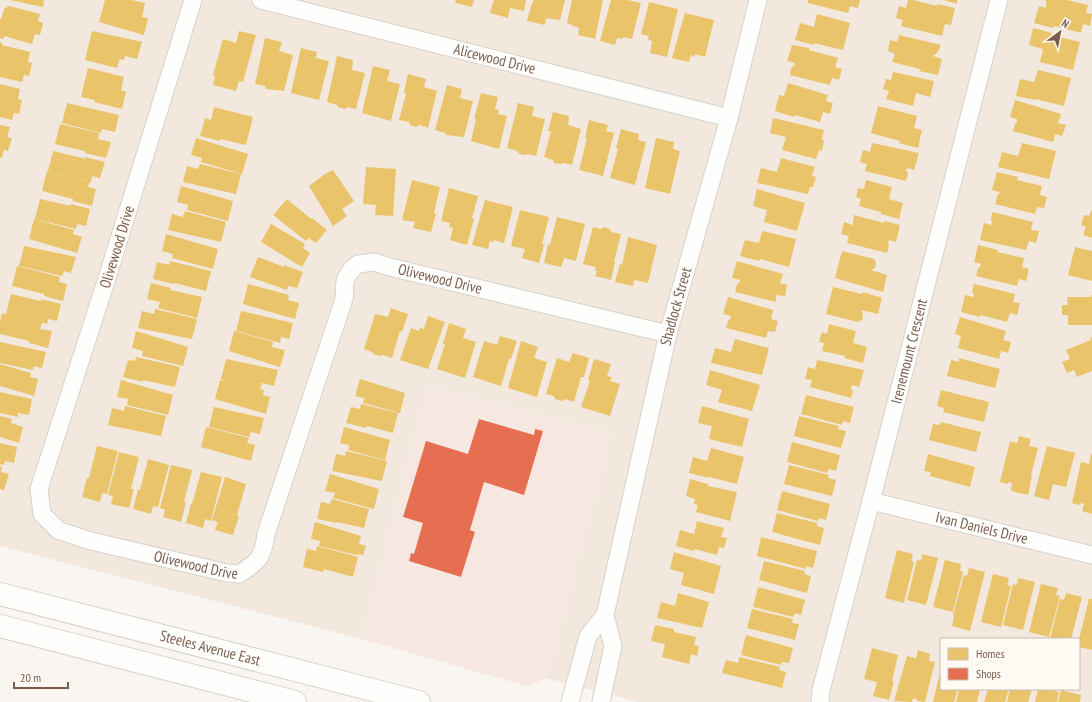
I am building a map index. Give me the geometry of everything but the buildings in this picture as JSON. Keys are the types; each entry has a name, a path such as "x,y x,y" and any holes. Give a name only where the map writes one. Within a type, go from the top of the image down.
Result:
{"main road":[{"name":"Steeles Avenue East","path":"0,594 419,702"},
{"name":"Steeles Avenue East","path":"0,626 295,702"}],"street":[{"name":"Olivewood Drive","path":"193,0 108,275 39,489 42,514 58,530 87,540 227,573 239,574 258,561 343,302 346,278 352,269 358,264 376,262 386,266 668,334"},
{"name":"Alicewood Drive","path":"261,0 729,118"},
{"name":"Shadlock Street","path":"570,702 588,636 604,615 668,334 729,118 758,0"},
{"name":"Irenemount Crescent","path":"820,702 821,690 871,501 999,0"},
{"name":"Ivan Daniels Drive","path":"871,501 1092,555"},
{"name":"Shadlock Street","path":"601,702 613,646 604,615"}],"shaded area":[{"path":"0,0 1092,0 1092,702 638,702 546,678 611,433 428,386 362,639 0,546"},
{"path":"428,386 611,433 546,678 527,686 362,639"}]}
